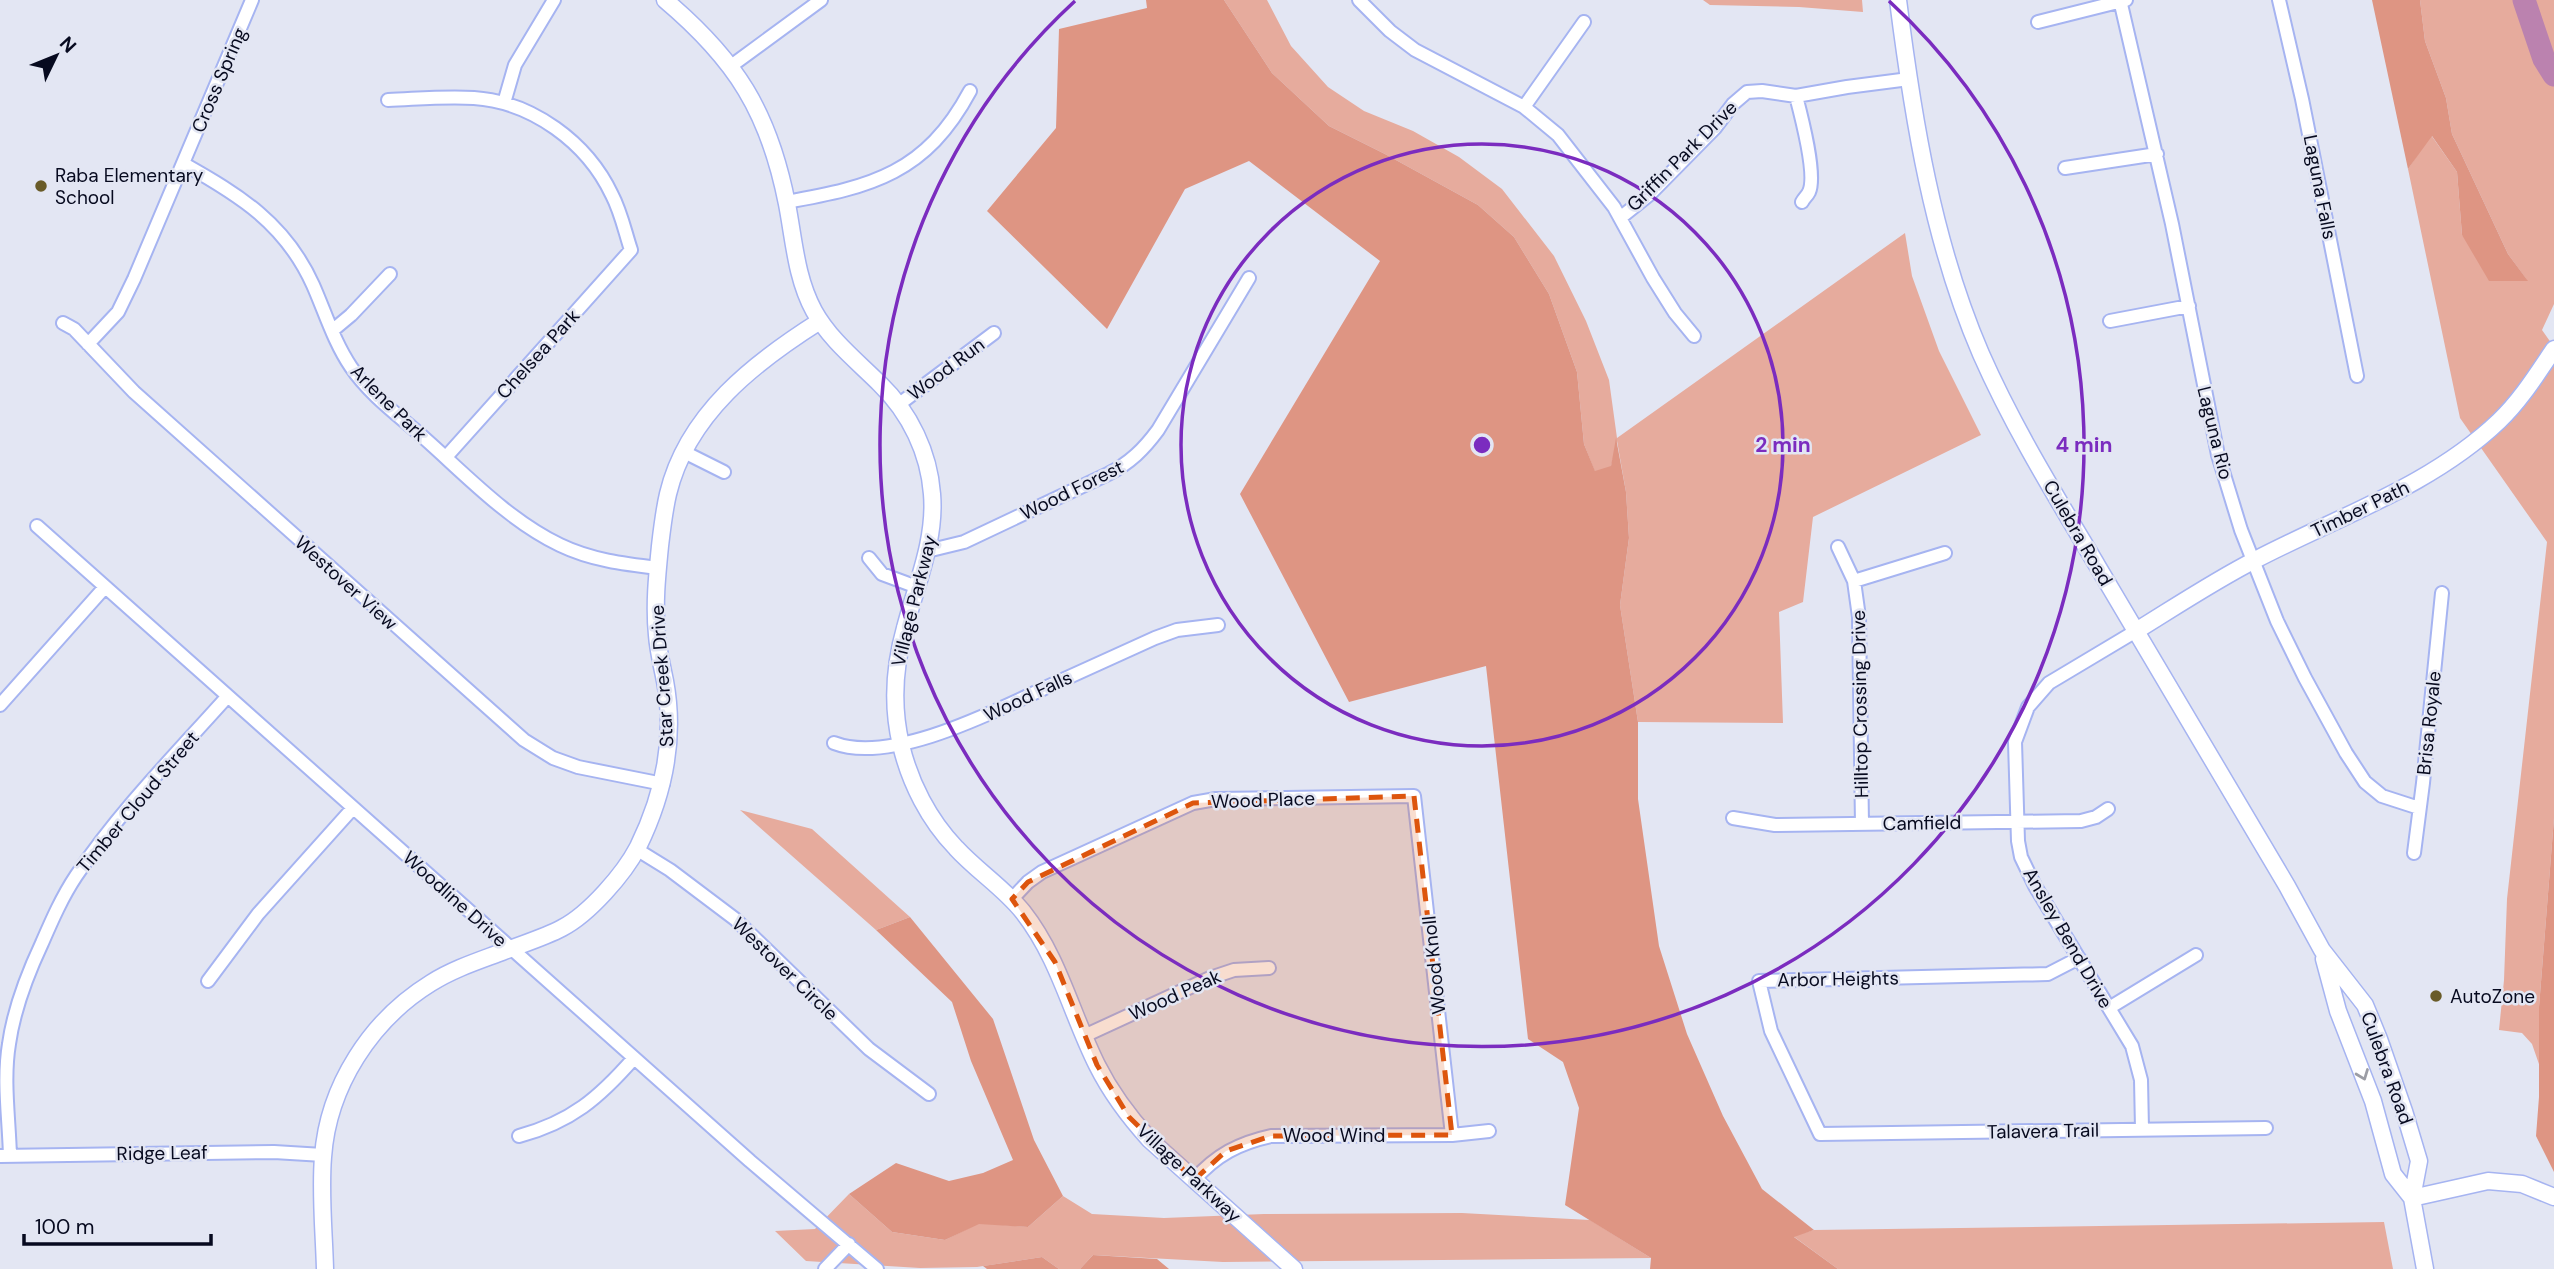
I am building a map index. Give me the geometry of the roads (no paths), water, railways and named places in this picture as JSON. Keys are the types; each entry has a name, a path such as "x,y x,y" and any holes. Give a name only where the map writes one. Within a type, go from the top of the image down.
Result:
{"street":[{"name":"Cross Spring","path":"88,344 118,312 184,164 252,0"},
{"path":"388,100 473,98 504,103 515,65 554,0"},
{"name":"Village Parkway","path":"665,0 708,38 752,98 766,127 776,159 800,277 806,294 820,321 898,405 918,437 929,471 933,507 927,551 899,651 895,699 900,743 916,789 941,830 957,849 1012,899 1040,936 1055,962 1084,1037 1112,1092 1129,1117 1150,1140 1294,1269"},
{"path":"731,66 821,0"},
{"path":"1359,0 1372,15 1415,50 1524,107 1558,135 1620,218 1653,278 1675,313 1694,336"},
{"name":"Culebra Road","path":"1898,0 1925,165 1945,244 1981,352 2030,450 2322,950 2364,1005 2379,1039 2419,1161 2412,1198 2425,1269"},
{"name":"Laguna Falls","path":"2279,0 2302,99 2357,376"},
{"path":"2038,22 2123,1"},
{"name":"Laguna Rio","path":"2123,1 2189,306 2218,455 2253,561 2277,621 2305,678 2365,782 2382,796 2419,808"},
{"path":"1524,107 1584,22"},
{"name":"Griffin Park Drive","path":"1620,218 1650,194 1746,92 1762,91 1796,96 1847,86 1909,79"},
{"path":"786,202 853,190 890,175 943,133 970,91"},
{"path":"1796,96 1806,135 1810,170 1810,191 1802,201"},
{"name":"Chelsea Park","path":"446,457 631,250 613,195 588,158 540,118 504,103"},
{"path":"2065,168 2157,154"},
{"name":"Arlene Park","path":"184,164 234,192 272,225 305,269 347,361 365,384 520,522 561,546 607,561 658,568"},
{"path":"333,330 390,274"},
{"name":"Wood Forest","path":"927,551 964,542 1129,462 1146,446 1158,429 1249,278"},
{"path":"2110,321 2189,306"},
{"name":"Star Creek Drive","path":"325,1269 323,1155 332,1110 340,1088 362,1049 413,995 434,981 566,926 608,888 636,849 658,802 668,758 669,727 655,606 668,492 684,453 699,427 738,381 768,355 820,321"},
{"name":"Westover View","path":"63,323 74,329 134,392 524,740 554,758 578,767 663,784"},
{"name":"Wood Run","path":"898,405 994,333"},
{"name":"Timber Path","path":"2136,631 2253,561 2423,478 2463,452 2500,420 2554,349"},
{"path":"684,453 724,472"},
{"name":"Woodline Drive","path":"37,526 510,949 877,1269"},
{"name":"Hilltop Crossing Drive","path":"1838,547 1854,581 1859,617 1862,824"},
{"path":"1854,581 1945,554"},
{"path":"869,558 882,574 917,587"},
{"path":"0,705 104,587"},
{"name":"Brisa Royale","path":"2414,853 2442,593"},
{"name":"Wood Falls","path":"834,743 846,748 867,749 963,726 1155,638 1177,630 1218,625"},
{"name":"Ansley Bend Drive","path":"2136,631 2049,683 2028,707 2015,742 2018,841 2027,871 2132,1046 2141,1080 2142,1129"},
{"name":"Timber Cloud Street","path":"5,1156 9,1045 21,991 55,914 75,878 104,837 226,697"},
{"name":"Wood Place","path":"1012,899 1042,872 1193,803 1216,799 1414,796"},
{"name":"Wood Knoll","path":"1414,796 1452,1135"},
{"path":"208,981 258,914 353,808"},
{"name":"Camfield","path":"1733,818 1774,825 2081,821 2096,817 2108,809"},
{"name":"Westover Circle","path":"636,849 670,870 735,919 869,1049 929,1094"},
{"name":"Culebra Road","path":"2322,950 2338,1012 2373,1101 2393,1174 2412,1198"},
{"path":"2109,1008 2196,955"},
{"name":"Arbor Heights","path":"1820,1134 1772,1031 1759,981 2048,974 2079,958"},
{"name":"Wood Peak","path":"1084,1037 1210,978 1234,970 1269,968"},
{"path":"519,1136 554,1125 585,1107 612,1083 634,1058"},
{"name":"Talavera Trail","path":"1820,1134 2266,1128"},
{"name":"Wood Wind","path":"1194,1180 1207,1165 1226,1151 1248,1141 1271,1136 1452,1135 1489,1131"},
{"name":"Ridge Leaf","path":"5,1156 247,1152 323,1155"},
{"path":"2412,1198 2488,1181 2522,1184 2554,1197"},
{"path":"825,1269 849,1244"}],"waterway":[{"path":"2524,0 2544,59 2554,75"}],"place":[{"name":"Raba Elementary School","path":"41,186"},
{"name":"AutoZone","path":"2436,996"}]}
